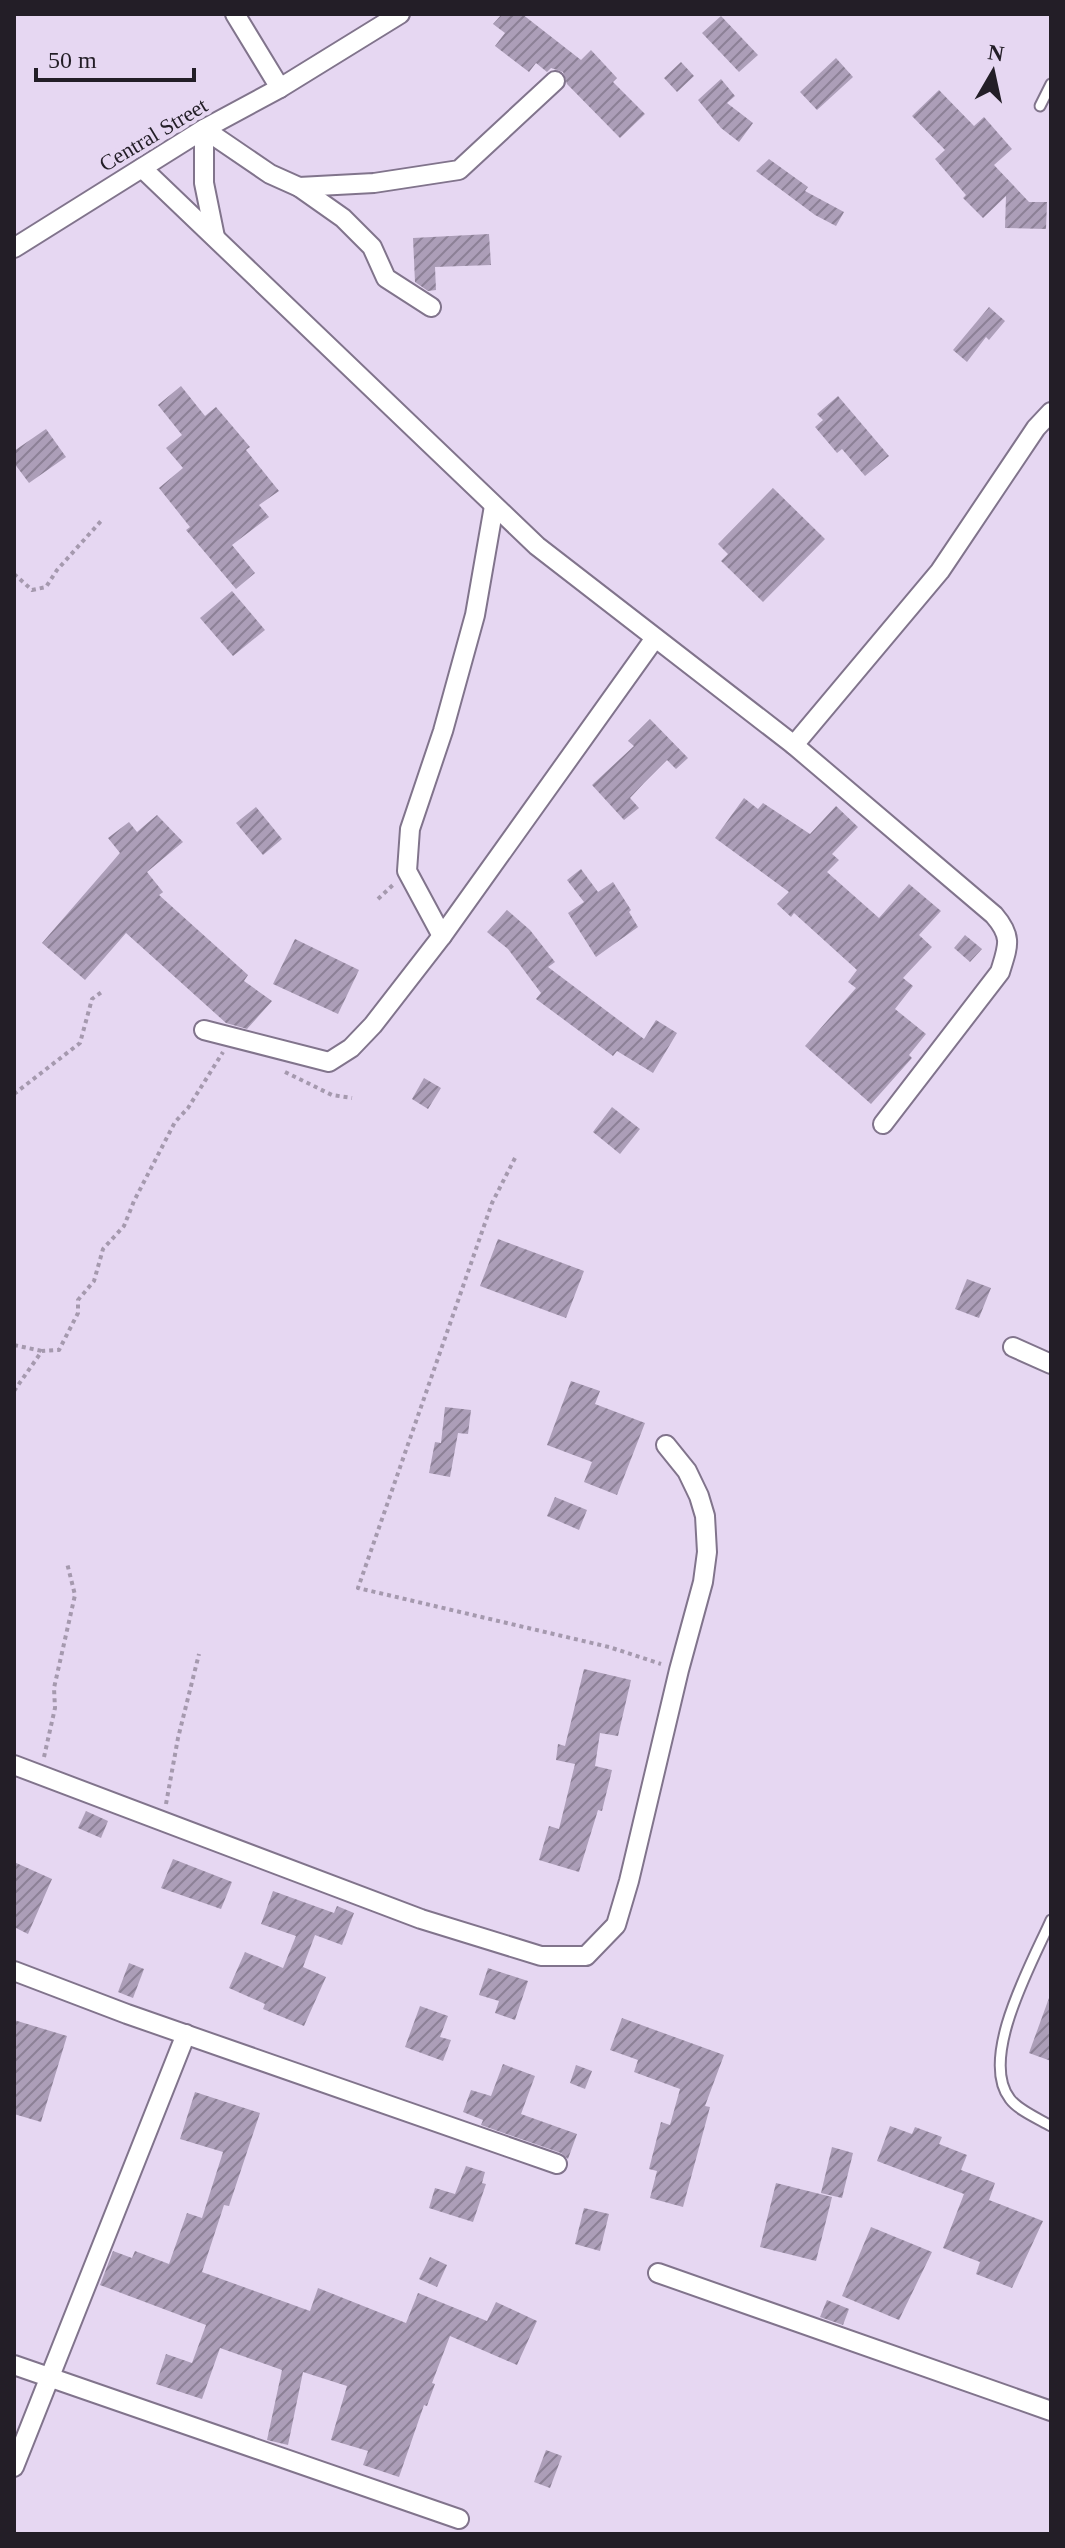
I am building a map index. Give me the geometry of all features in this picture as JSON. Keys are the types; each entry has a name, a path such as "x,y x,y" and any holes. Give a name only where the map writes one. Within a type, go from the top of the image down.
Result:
{"street":[{"path":"235,14 280,88"},
{"name":"Central Street","path":"14,248 204,129 280,88 400,14"},
{"path":"299,187 374,183 459,170 555,81"},
{"path":"204,129 343,218 372,247 386,278 431,307"},
{"path":"204,129 204,183 215,237"},
{"path":"142,168 537,546 794,745 994,915 1007,930 1008,947 1000,972 883,1124"},
{"path":"794,745 940,571 1036,428 1051,412"},
{"path":"442,936 407,871 410,829 443,731 475,615 494,506"},
{"path":"204,1030 329,1062 351,1048 373,1025 442,936 655,638"},
{"path":"1013,1347 1051,1364"},
{"path":"14,1765 421,1919 541,1956 586,1956 616,1925 703,1582 707,1552 705,1516 687,1471 666,1445"},
{"path":"14,1971 557,2164"},
{"path":"14,2467 186,2034"},
{"path":"658,2273 1051,2411"},
{"path":"14,2365 459,2519"}],"lane":[{"path":"1040,106 1051,84"},
{"path":"1051,1920 1012,2012 1002,2043 999,2078 1010,2100 1051,2126"}],"path":[{"path":"14,574 32,590 46,587 57,570 101,521"},
{"path":"14,1094 80,1043 92,999 103,991"},
{"path":"14,1345 42,1351 59,1350 78,1313 78,1300 94,1281 103,1249 124,1226 175,1122 206,1081 226,1046"},
{"path":"275,1065 292,1077 332,1095 352,1098"},
{"path":"515,1158 492,1203 358,1588 609,1647 679,1670"},
{"path":"14,1391 42,1351"},
{"path":"40,1775 55,1708 54,1688 75,1595 67,1563"},
{"path":"162,1822 181,1724 199,1654"}],"building":[{"path":"502,14 522,14 581,60 591,50 617,78 613,82 645,114 620,138 567,84 563,72 551,68 547,72 536,63 529,72 495,46 505,33 493,24"},
{"path":"721,16 758,55 739,72 702,33"},
{"path":"836,58 853,77 817,110 800,92"},
{"path":"681,62 694,76 677,92 664,78"},
{"path":"721,79 735,96 727,103 753,123 739,142 721,128 698,100"},
{"path":"939,90 974,126 984,117 1012,149 994,165 1029,202 1047,202 1046,229 1005,228 1006,196 983,218 963,198 966,195 935,159 945,150 912,116"},
{"path":"769,159 808,187 805,191 844,212 836,226 815,215 756,171"},
{"path":"489,234 491,265 435,267 436,290 428,291 415,282 413,238"},
{"path":"989,307 1005,321 989,340 986,337 967,362 953,350"},
{"path":"181,386 205,416 216,407 250,447 246,450 279,491 259,505 269,517 232,545 255,573 236,589 186,530 190,527 159,488 183,468 166,448 182,435 158,405"},
{"path":"838,396 889,456 865,476 842,449 837,453 815,427 823,420 817,414"},
{"path":"46,429 66,457 29,483 14,463 14,451"},
{"path":"773,488 825,539 763,602 721,561 728,554 718,544"},
{"path":"232,591 265,630 233,656 200,618"},
{"path":"650,719 688,758 676,769 667,760 630,798 639,808 624,820 592,785 634,746 628,741"},
{"path":"744,798 758,809 763,803 810,834 836,806 858,827 832,854 839,860 827,872 879,918 909,884 941,911 919,935 932,947 903,978 913,986 895,1009 926,1034 909,1055 912,1058 871,1104 805,1046 856,988 848,982 857,970 794,913 791,917 777,904 789,892 715,838"},
{"path":"256,807 282,839 263,855 236,823"},
{"path":"157,815 183,842 147,872 163,892 159,895 248,975 244,981 272,1001 247,1029 226,1023 126,933 85,980 42,943 120,853 108,838 129,822 137,832"},
{"path":"581,869 598,892 613,882 638,927 596,957 568,913 584,902 567,880"},
{"path":"507,910 530,930 555,962 548,967 644,1039 656,1020 677,1033 653,1073 617,1051 613,1056 536,999 541,993 508,949 487,932"},
{"path":"965,935 982,949 970,962 954,948"},
{"path":"295,939 359,970 338,1014 273,984"},
{"path":"424,1078 441,1088 428,1109 412,1099"},
{"path":"612,1107 640,1129 620,1154 593,1132"},
{"path":"498,1239 584,1271 566,1318 480,1286"},
{"path":"967,1279 991,1288 979,1318 955,1309"},
{"path":"571,1381 600,1391 595,1404 645,1423 617,1495 584,1482 592,1462 547,1445"},
{"path":"445,1407 471,1410 468,1434 458,1433 450,1477 429,1473 435,1442 441,1443"},
{"path":"555,1497 587,1510 579,1530 547,1516"},
{"path":"584,1669 631,1680 618,1736 600,1733 595,1766 612,1770 602,1811 598,1810 579,1872 539,1860 549,1826 559,1829 575,1764 556,1760 558,1744 565,1746"},
{"path":"86,1811 108,1821 101,1838 78,1828"},
{"path":"173,1859 232,1882 221,1909 161,1888"},
{"path":"14,1862 52,1879 28,1934 14,1927"},
{"path":"273,1891 334,1913 337,1906 354,1913 342,1945 315,1935 303,1967 326,1977 304,2026 263,2009 265,2004 229,1988 245,1952 283,1968 296,1936 261,1924"},
{"path":"129,1963 144,1969 133,1998 118,1992"},
{"path":"488,1968 528,1981 515,2020 495,2013 499,2001 479,1995"},
{"path":"1051,1998 1051,2061 1029,2053"},
{"path":"420,2006 448,2016 440,2037 451,2040 443,2061 405,2047"},
{"path":"622,2018 724,2055 705,2106 710,2107 683,2207 650,2198 657,2171 649,2169 661,2122 670,2125 680,2089 634,2072 638,2060 610,2050"},
{"path":"14,2020 67,2036 41,2122 14,2114"},
{"path":"503,2064 535,2076 521,2114 577,2134 568,2159 561,2153 481,2125 483,2120 463,2112 471,2090 491,2096"},
{"path":"576,2065 592,2071 585,2089 570,2083"},
{"path":"195,2092 260,2113 229,2206 224,2205 202,2272 310,2311 318,2288 406,2323 418,2293 487,2321 496,2302 537,2321 517,2365 450,2336 399,2477 363,2465 368,2451 331,2440 347,2386 303,2372 288,2445 267,2440 282,2370 220,2348 202,2399 156,2384 166,2354 192,2363 206,2325 100,2285 113,2251 132,2258 135,2251 169,2264 187,2213 202,2218 223,2152 180,2139"},
{"path":"890,2126 912,2134 915,2127 942,2137 939,2144 967,2155 961,2170 995,2183 989,2200 1043,2221 1012,2288 976,2274 980,2262 943,2248 964,2194 877,2161"},
{"path":"832,2147 853,2153 842,2198 821,2193"},
{"path":"466,2166 485,2172 482,2183 486,2184 473,2222 429,2208 435,2188 455,2194"},
{"path":"776,2183 832,2197 816,2261 760,2247"},
{"path":"584,2208 609,2214 600,2251 575,2244"},
{"path":"871,2227 932,2252 899,2320 842,2296"},
{"path":"430,2257 447,2265 437,2287 419,2279"},
{"path":"827,2300 849,2309 843,2325 820,2317"},
{"path":"546,2450 562,2456 550,2488 534,2482"}]}
